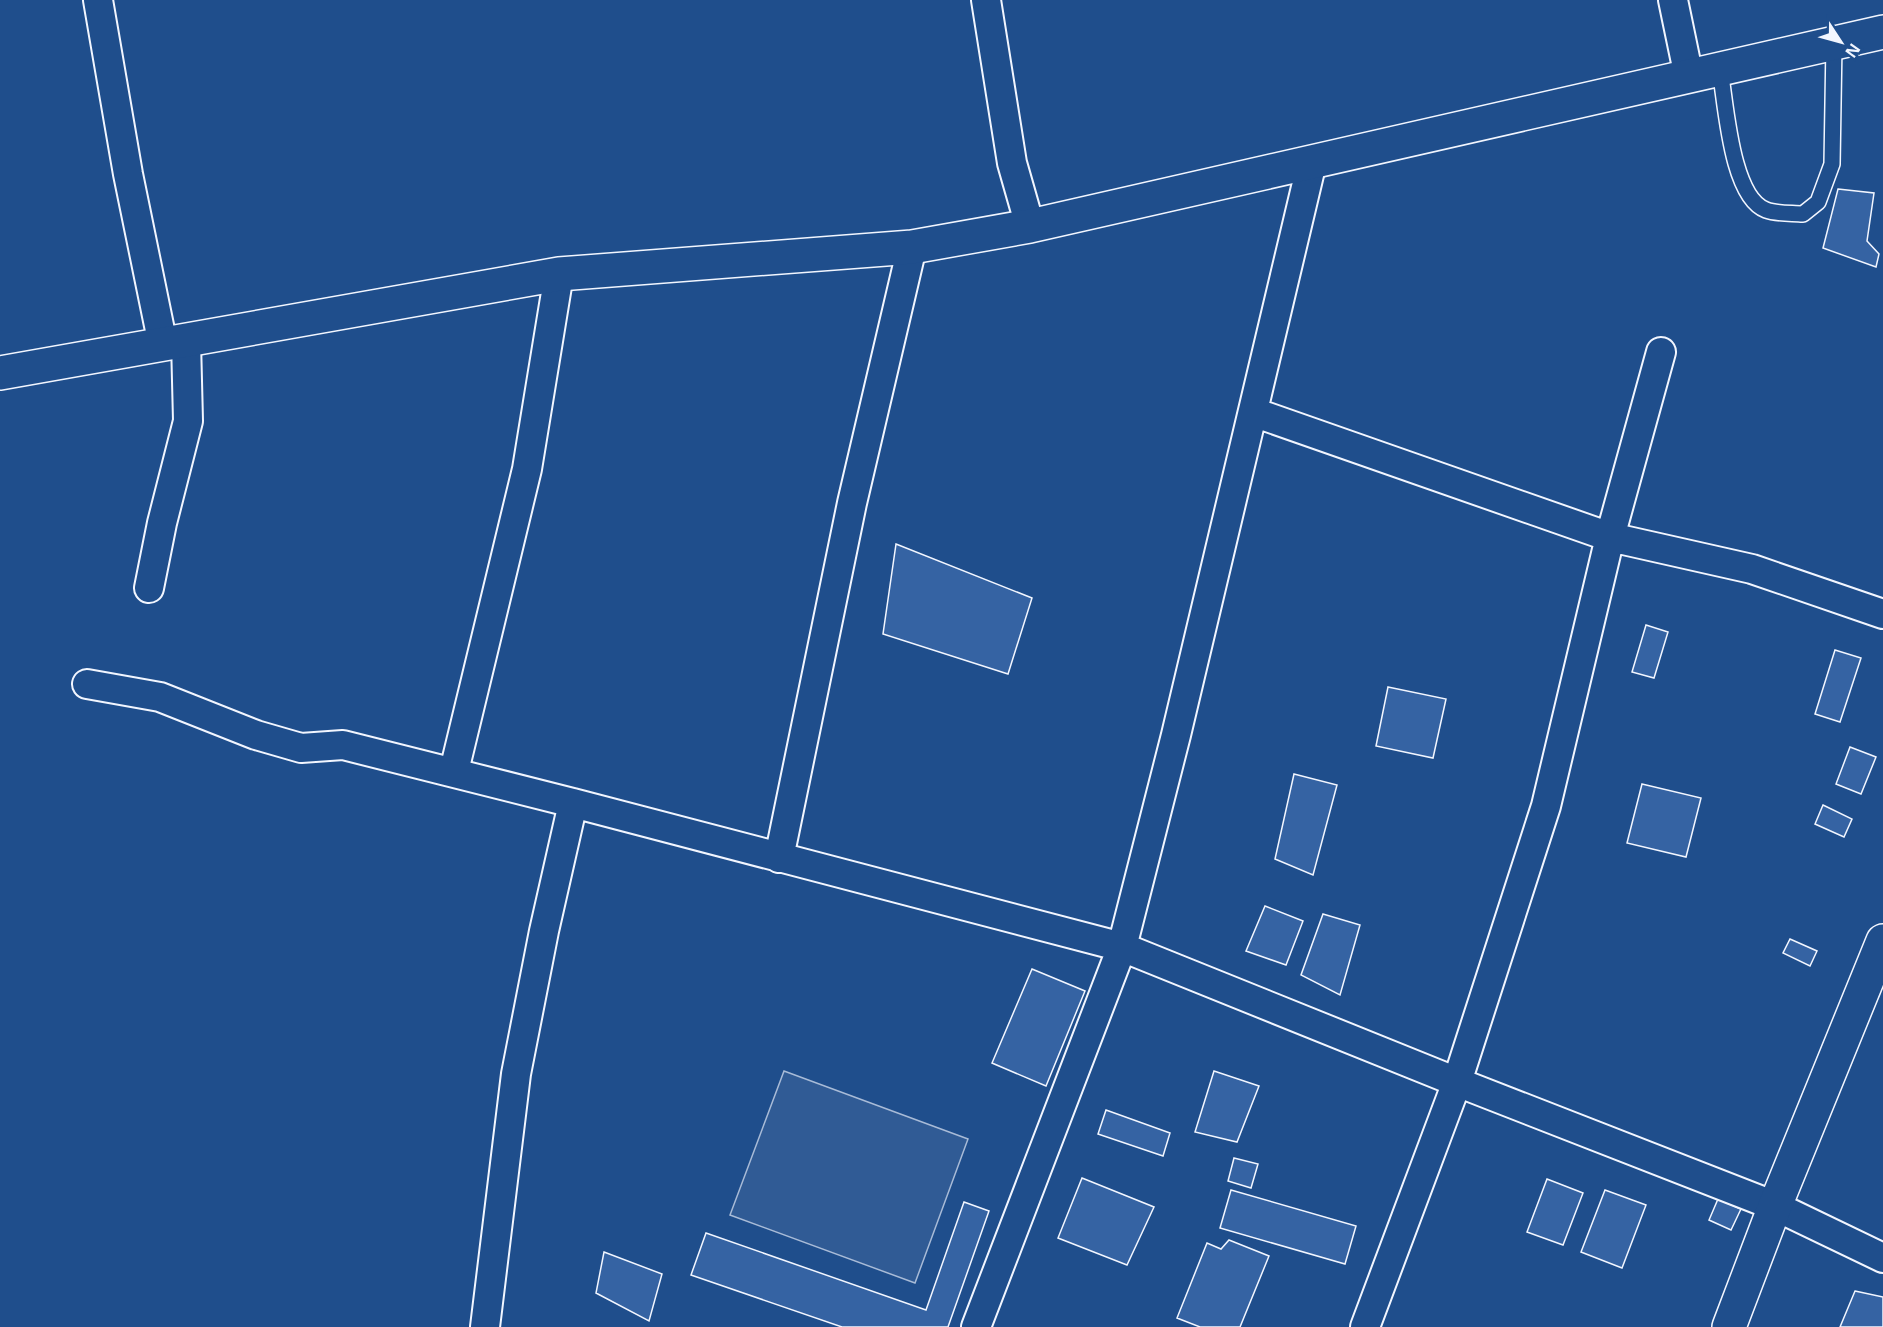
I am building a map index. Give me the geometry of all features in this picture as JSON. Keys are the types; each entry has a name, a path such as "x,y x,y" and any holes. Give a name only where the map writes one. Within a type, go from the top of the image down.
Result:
{"street":[{"path":"98,0 174,343 188,421 164,513 149,588"},
{"path":"986,0 1012,163 1030,226"},
{"path":"1673,0 1705,74"},
{"path":"0,373 559,274 912,247 1030,226 1883,32"},
{"path":"976,1327 1122,947 1312,162"},
{"path":"779,858 852,503 912,247"},
{"path":"454,771 527,469 559,274"},
{"path":"1365,1327 1456,1082 1546,806 1610,537 1661,352"},
{"path":"1253,412 1610,537 1752,569 1883,614"},
{"path":"87,684 160,697 256,735 301,748 343,745 454,771 1122,947 1456,1082 1775,1206 1883,1258"},
{"path":"485,1327 516,1074 544,931 573,803"},
{"path":"1730,1327 1775,1206 1882,945"}],"lane":[{"path":"1705,74 1738,174 1748,197 1765,210 1803,214 1818,202 1832,164 1834,43"}],"shaded area":[{"path":"784,1071 968,1139 915,1283 730,1215"}],"building":[{"path":"1838,189 1874,193 1867,241 1879,254 1876,267 1823,248"},
{"path":"896,544 1032,598 1008,674 883,634"},
{"path":"1646,625 1668,632 1654,678 1632,672"},
{"path":"1835,650 1861,658 1840,722 1815,714"},
{"path":"1388,687 1446,699 1433,758 1376,746"},
{"path":"1850,747 1876,757 1861,794 1836,784"},
{"path":"1294,774 1337,785 1313,875 1275,859"},
{"path":"1642,784 1701,798 1686,857 1627,843"},
{"path":"1823,805 1852,819 1844,837 1815,824"},
{"path":"1265,906 1303,921 1286,965 1246,951"},
{"path":"1323,914 1360,925 1340,995 1301,975"},
{"path":"1790,939 1817,951 1810,966 1783,953"},
{"path":"1032,969 1085,991 1046,1086 992,1063"},
{"path":"1214,1071 1259,1086 1237,1142 1195,1132"},
{"path":"1106,1110 1170,1133 1163,1156 1098,1134"},
{"path":"1234,1158 1258,1164 1251,1188 1228,1181"},
{"path":"1082,1178 1154,1207 1127,1265 1058,1238"},
{"path":"1547,1179 1583,1193 1563,1245 1527,1232"},
{"path":"1231,1190 1356,1226 1345,1264 1220,1228"},
{"path":"1605,1190 1646,1205 1622,1268 1581,1252"},
{"path":"1718,1199 1741,1209 1731,1230 1709,1220"},
{"path":"964,1202 989,1211 948,1327 842,1327 691,1275 706,1233 926,1310"},
{"path":"1229,1240 1269,1256 1240,1327 1200,1327 1177,1318 1207,1243 1221,1249"},
{"path":"604,1252 662,1274 649,1321 596,1293"},
{"path":"1855,1291 1883,1297 1883,1327 1840,1327"}]}
